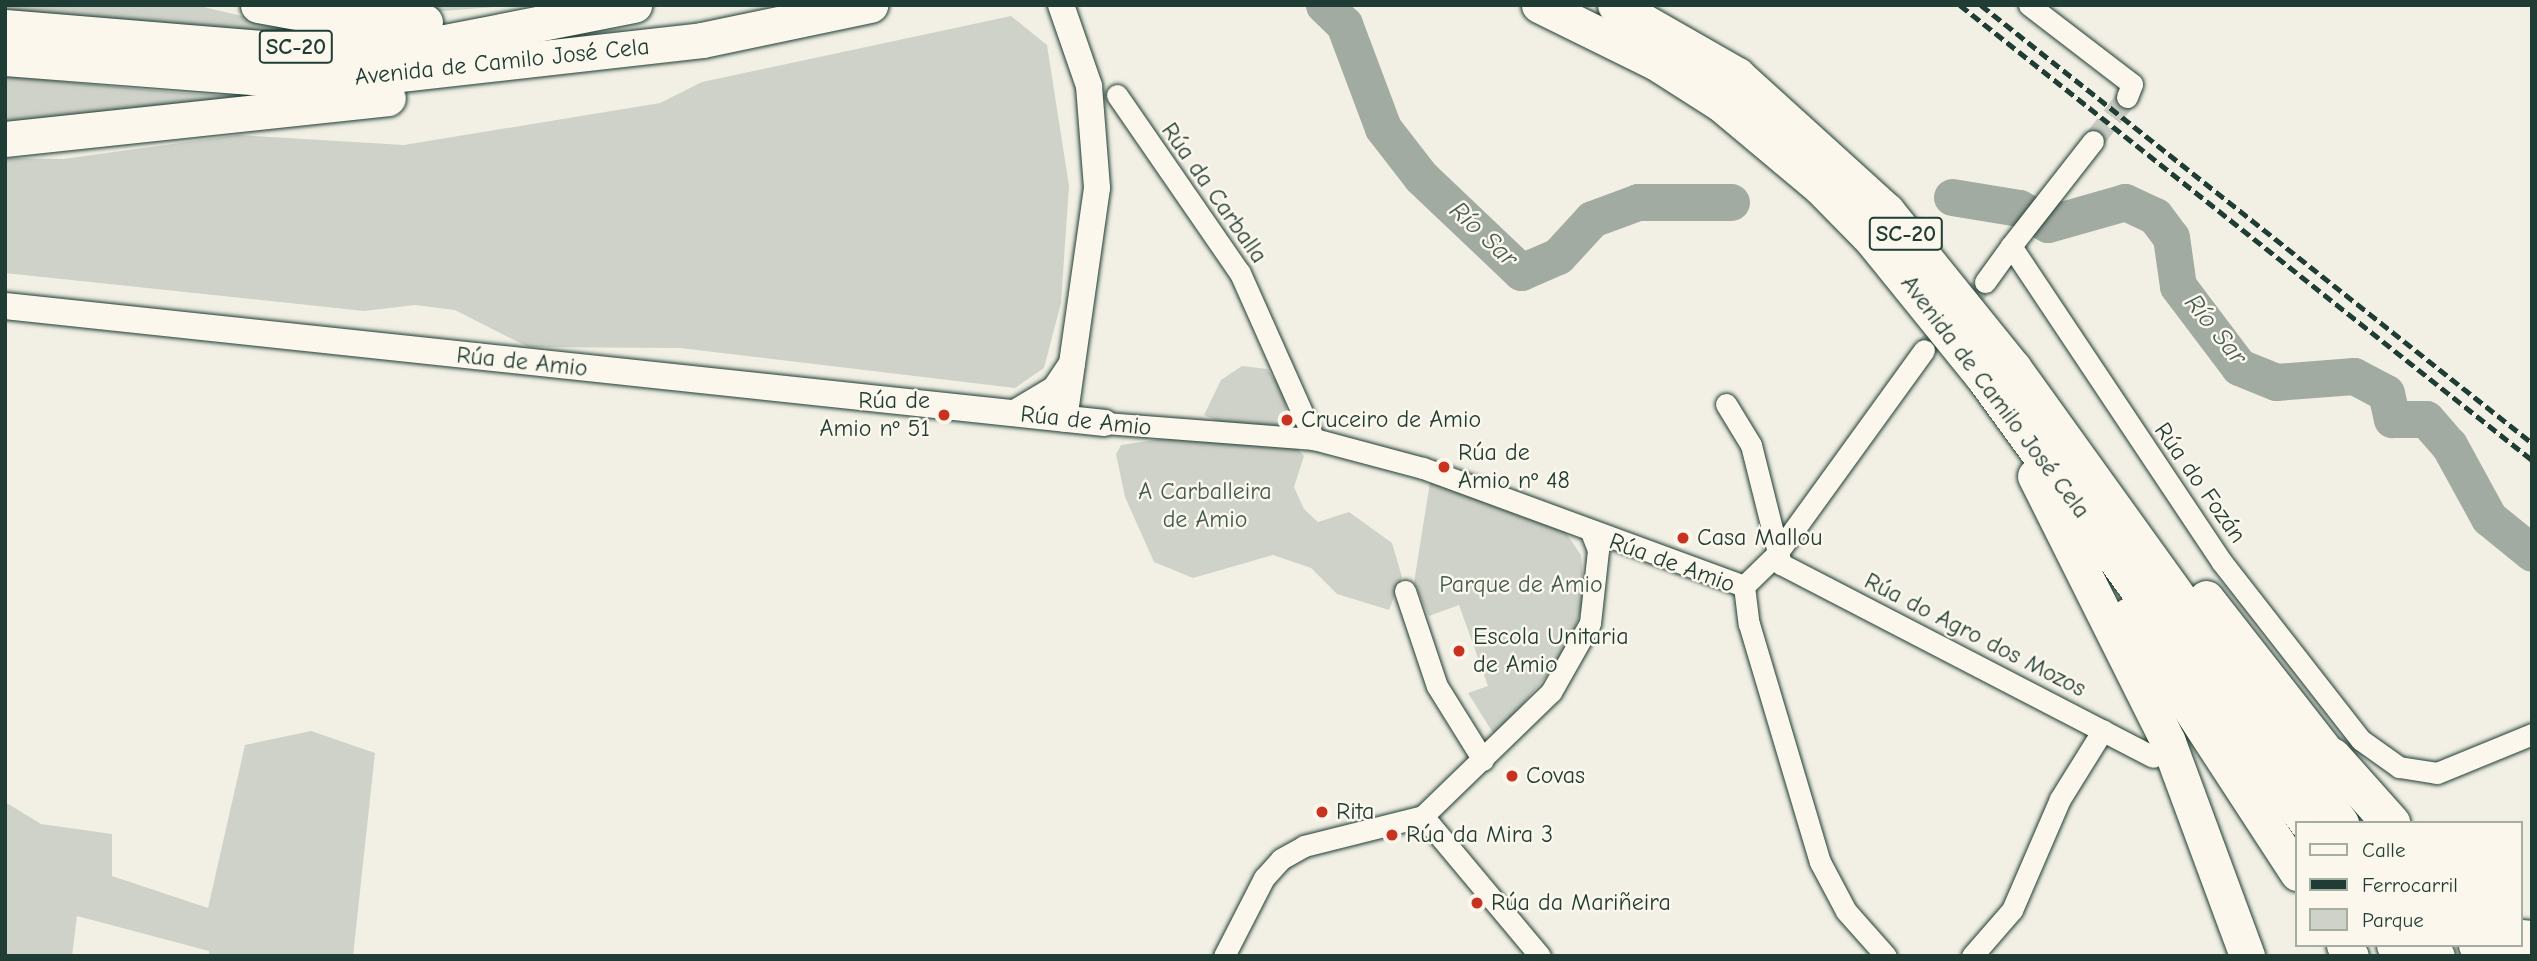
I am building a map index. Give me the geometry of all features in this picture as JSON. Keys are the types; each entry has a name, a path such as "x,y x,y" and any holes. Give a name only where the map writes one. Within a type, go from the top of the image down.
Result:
{"highway":[{"path":"258,5 334,19 420,22 586,16"},
{"name":"Avenida de Camilo José Cela","path":"5,27 258,48 435,44 634,5"},
{"name":"Avenida de Camilo José Cela","path":"5,58 264,78 541,63 702,40 870,5"},
{"name":"Avenida de Camilo José Cela","path":"1539,5 1655,62 1779,150 1872,240 1983,377 2306,821"},
{"name":"Avenida de Camilo José Cela","path":"1615,5 1737,75 1887,211 1975,317 2340,821"},
{"path":"5,139 442,94 541,63"},
{"path":"1983,377 1983,404 2035,476 2296,871"},
{"path":"2035,476 2168,742 2247,956"},
{"path":"2132,531 2169,553 2346,749 2390,821"},
{"path":"2346,749 2377,821"}],"street":[{"path":"1061,5 1089,86 1096,165 1093,236 1062,418"},
{"path":"2029,5 2133,84 2127,97"},
{"name":"Rúa da Carballa","path":"1117,95 1240,273 1314,439"},
{"path":"1984,282 2093,141"},
{"name":"Rúa do Fozán","path":"2017,239 2221,561 2346,749"},
{"name":"Rúa de Amio","path":"5,306 1015,414 1314,439 1423,468 1562,517 1592,534 1744,586 1749,624 1820,862 1846,911 1886,956"},
{"path":"1744,586 1775,556 1924,350"},
{"path":"1015,414 1055,389 1072,364"},
{"path":"1072,364 1090,406 1105,423"},
{"path":"1726,404 1751,445 1775,556"},
{"path":"1224,956 1264,878 1281,859 1304,846 1423,816 1551,692 1580,648 1597,590 1598,550 1592,534"},
{"name":"Rúa do Agro dos Mozos","path":"1775,556 2154,757"},
{"path":"1405,591 1437,686 1483,760"},
{"path":"1972,956 2012,910 2060,799 2103,730"},
{"path":"2346,749 2399,767 2437,773 2532,734"},
{"path":"1423,816 1540,956"}],"green space":[{"path":"5,5 195,5 302,30 271,34 5,15"},
{"path":"334,5 518,5 419,13"},
{"path":"1011,16 1047,45 1069,186 1061,303 1044,368 1015,388 680,348 528,347 455,310 415,305 364,311 5,273 5,158 63,159 238,135 404,145 660,103 702,82"},
{"path":"5,76 182,93 286,99 5,121"},
{"path":"1242,366 1267,369 1284,393 1289,429 1228,426 1204,415 1221,380"},
{"name":"A Carballeira de Amio","path":"1169,438 1293,444 1304,456 1294,487 1304,509 1318,522 1349,512 1392,543 1402,577 1389,610 1337,594 1311,568 1273,555 1193,578 1154,562 1125,497 1116,454 1121,445"},
{"name":"Parque de Amio","path":"1430,482 1564,530 1581,555 1585,600 1565,654 1500,731 1493,733 1468,693 1488,686 1459,605 1429,616 1414,583"},
{"path":"311,731 375,753 353,956 209,956 209,951 77,916 72,956 5,956 5,802 41,824 112,834 112,876 208,908 245,745"}],"waterway":[{"name":"Río Sar","path":"1324,5 1344,24 1383,128 1421,177 1521,272 1558,256 1592,219 1638,202 1731,202"},
{"name":"Río Sar","path":"1952,197 2019,208 2048,224 2125,202 2155,216 2171,237 2178,286 2239,367 2276,382 2354,376 2386,393 2392,419 2426,419 2449,445 2489,518 2532,553"}],"tunnel":[{"path":"2093,141 2127,97"},
{"path":"1924,350 1985,282"}],"railway":[{"path":"1960,5 2532,460"},
{"path":"1981,5 2532,443"}],"place":[{"name":"Rúa de Amio nº 51","path":"944,415"},
{"name":"Cruceiro de Amio","path":"1287,420"},
{"name":"Rúa de Amio nº 48","path":"1444,467"},
{"name":"Casa Mallou","path":"1683,538"},
{"name":"Escola Unitaria de Amio","path":"1459,651"},
{"name":"Covas","path":"1512,776"},
{"name":"Rita","path":"1322,812"},
{"name":"Rúa da Mira 3","path":"1392,835"},
{"name":"Rúa da Mariñeira","path":"1477,903"}]}
